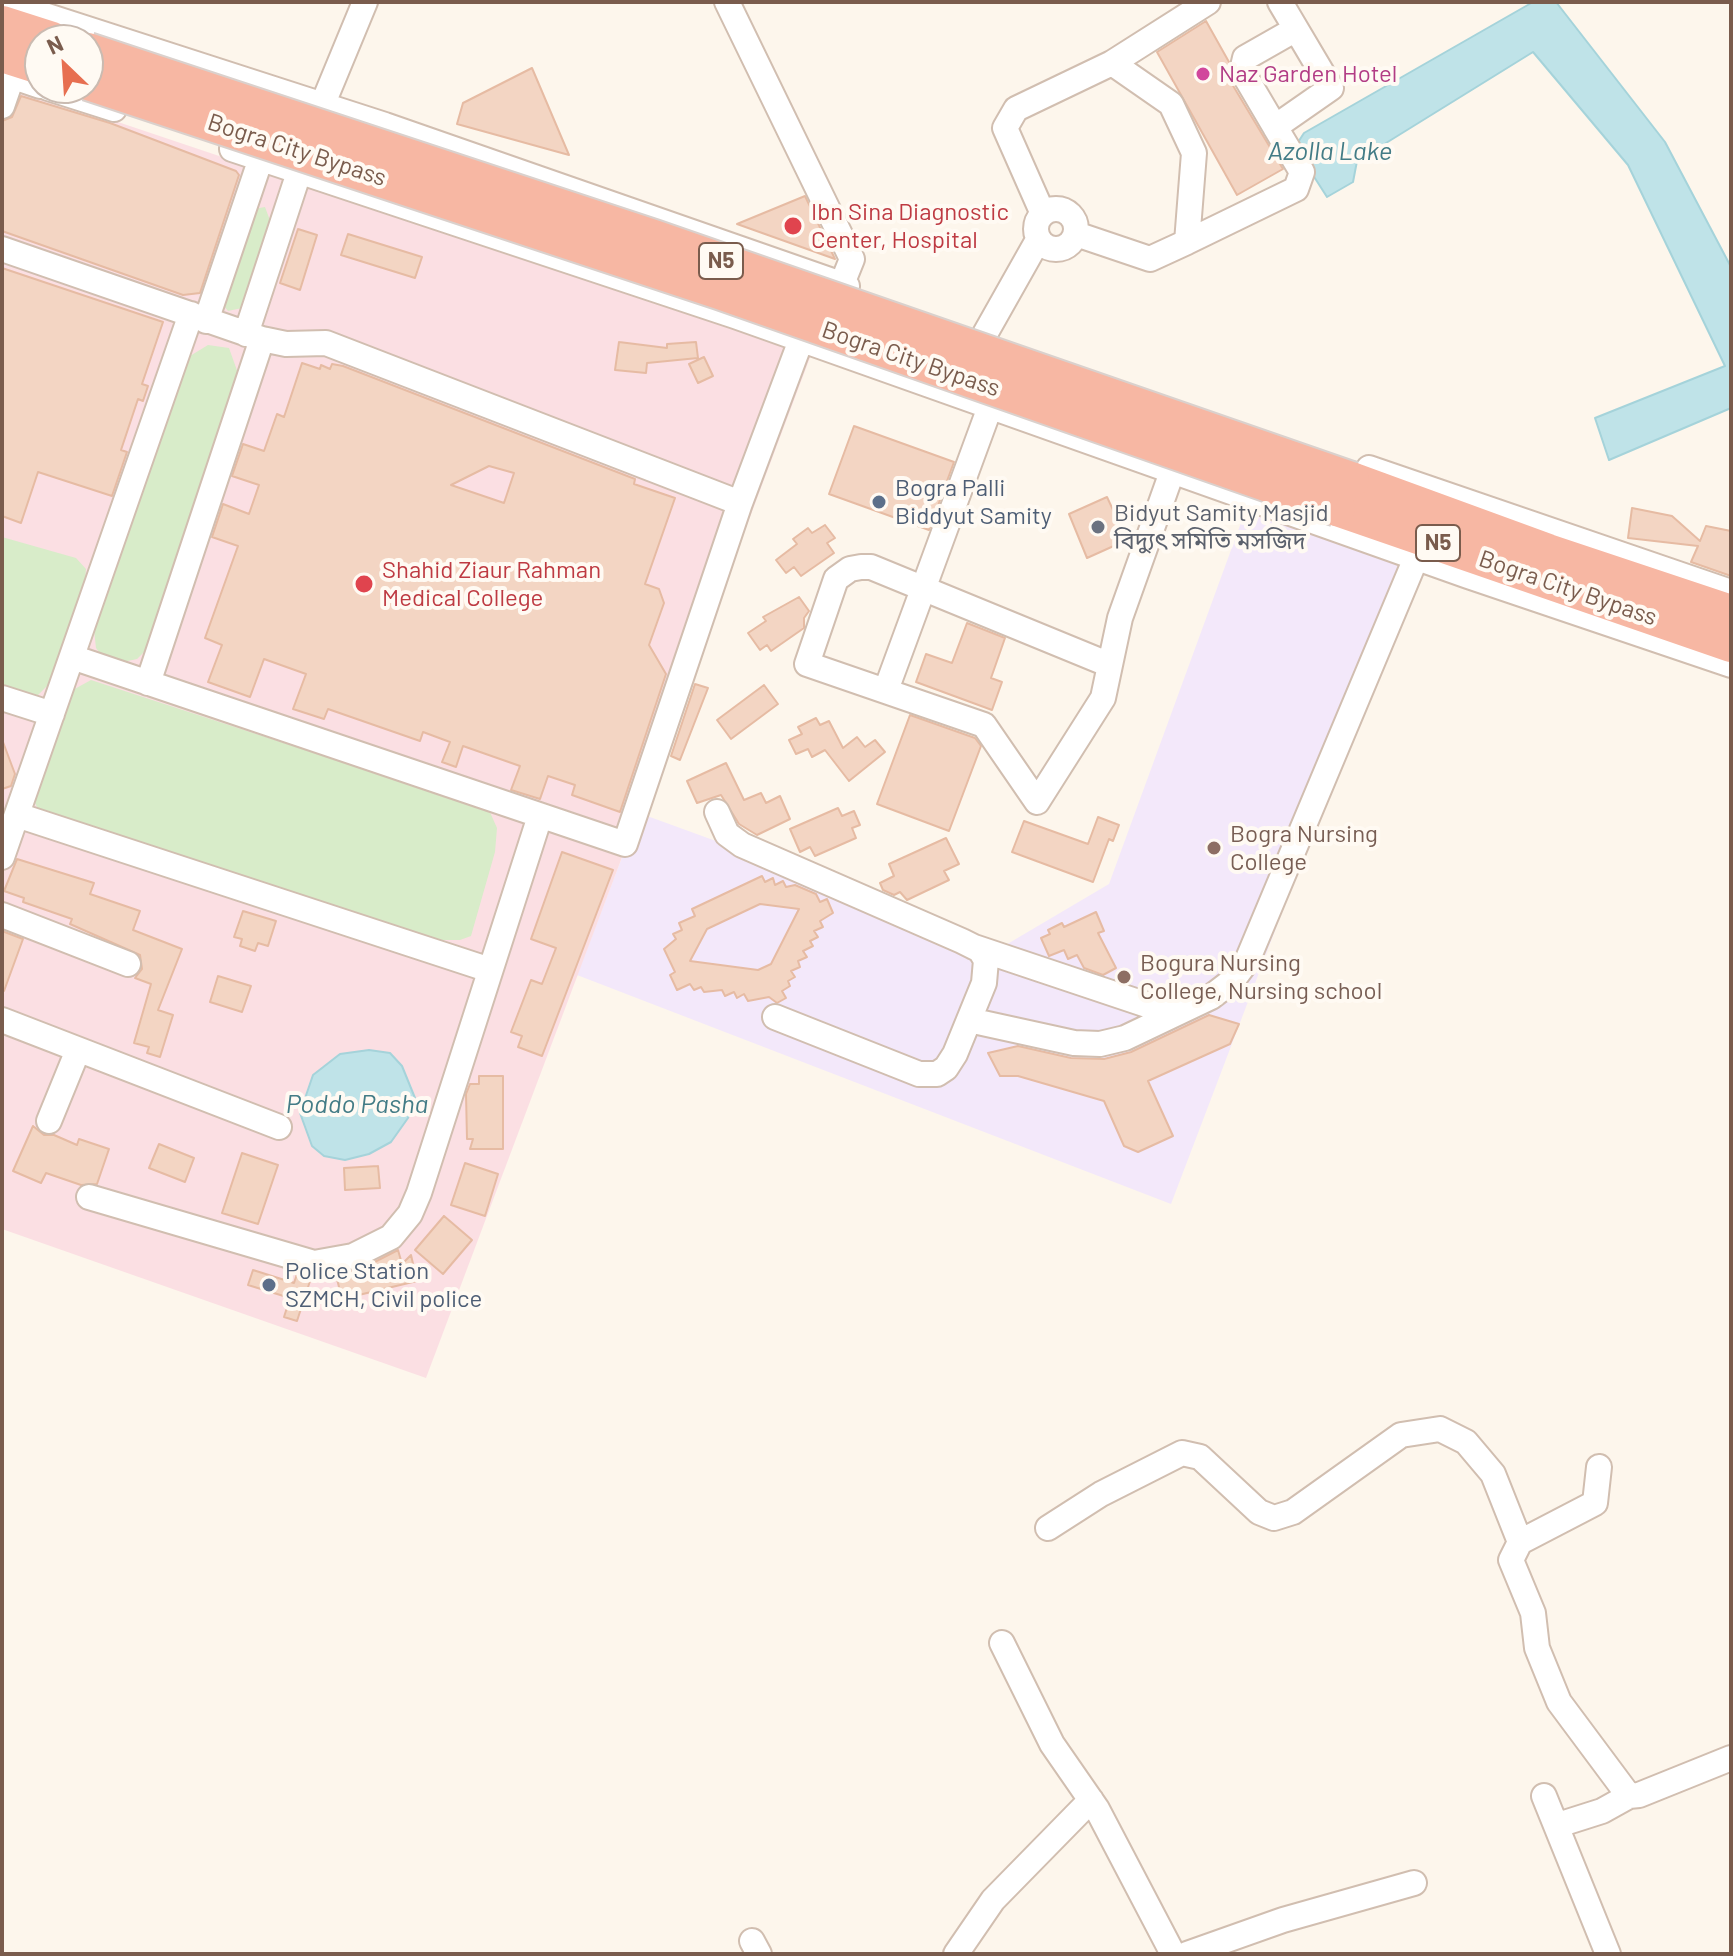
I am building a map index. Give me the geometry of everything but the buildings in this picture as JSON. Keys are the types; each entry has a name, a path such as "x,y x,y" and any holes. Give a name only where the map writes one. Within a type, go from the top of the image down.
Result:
{"highway":[{"path":"2,24 24,31"},
{"name":"Bogra City Bypass","path":"104,56 654,238 1344,494 1731,644"},
{"name":"Bogra City Bypass","path":"104,87 1344,494 1548,552 1731,613"}],"street":[{"path":"4,2 321,104 1731,592"},
{"path":"148,683 321,104 365,2"},
{"path":"727,2 852,259 842,284"},
{"path":"1043,214 1005,128 1016,109 1112,63 1208,2"},
{"path":"1275,127 1331,88 1280,2"},
{"path":"1076,234 1150,259 1296,189 1302,172 1242,71 1245,58 1296,29"},
{"path":"1112,63 1171,104 1194,153 1187,242"},
{"path":"2,106 14,67"},
{"path":"97,104 801,340 1416,558 1731,665"},
{"path":"2,857 72,657 261,158"},
{"path":"991,336 1043,244 1036,223 1043,214 1054,209 1067,212 1075,222 1076,234 1062,249 1043,244"},
{"path":"2,249 254,336 286,344 326,343 740,503"},
{"path":"72,657 625,844 740,503 801,340"},
{"path":"886,690 990,407"},
{"path":"1110,665 871,567 841,574 832,590 807,664 984,725 1037,802 1103,698 1120,618 1172,472"},
{"path":"969,1020 1092,1045 1120,1040 1222,990 1247,962 1416,558"},
{"path":"2,698 52,714"},
{"path":"717,812 727,834 742,845 974,947 1174,1014"},
{"path":"17,815 490,970"},
{"path":"89,1197 314,1263 340,1260 379,1245 402,1226 419,1193 540,816"},
{"path":"2,915 128,964"},
{"path":"775,1017 928,1075 942,1071 951,1062 987,969 984,955 974,947"},
{"path":"2,1020 279,1127"},
{"path":"49,1121 78,1050"},
{"path":"1048,1528 1101,1494 1182,1453 1200,1457 1259,1512 1274,1518 1293,1512 1401,1435 1440,1429 1466,1442 1493,1474 1520,1542"},
{"path":"1599,1467 1595,1503 1520,1542 1511,1560 1533,1613 1537,1648 1559,1702 1629,1796"},
{"path":"1002,1643 1052,1744 1091,1800 1173,1954"},
{"path":"1558,1825 1602,1811 1629,1796 1731,1758"},
{"path":"1544,1796 1608,1954"},
{"path":"956,1954 993,1900 1091,1800"},
{"path":"1187,1954 1283,1920 1414,1883"}],"shaded area":[{"name":"Shahid Ziaur Rahman Medical College","path":"2,83 24,90 24,104 64,104 811,355 426,1378 2,1229"},
{"name":"Bogra Nursing College","path":"1246,509 1413,568 1171,1204 577,975 639,813 1004,946 1109,884"}],"green space":[{"path":"265,207 271,223 242,308 228,311 223,305 254,209"},
{"path":"208,345 229,348 239,376 146,650 137,659 123,662 102,656 96,648 94,630 190,356"},
{"path":"2,537 76,558 86,569 85,582 51,682 36,697 2,691"},
{"path":"91,680 489,810 497,828 495,852 471,936 460,940 437,940 42,817 33,799 71,691"}],"water":[{"name":"Azolla Lake","path":"1533,2 1556,2 1665,142 1731,267 1731,408 1609,460 1595,418 1725,366 1628,165 1533,52 1357,161 1353,182 1327,197 1295,147 1304,133"},
{"name":"Poddo Pasha","path":"369,1050 390,1053 402,1066 415,1098 408,1118 391,1142 369,1154 345,1160 324,1156 312,1146 300,1113 313,1075 340,1054"}],"place":[{"name":"Naz Garden Hotel","path":"1203,74"},
{"name":"Ibn Sina Diagnostic Center, Hospital","path":"793,226"},
{"name":"Bogra Palli Biddyut Samity","path":"879,502"},
{"name":"Bidyut Samity Masjid বিদ্যুৎ সমিতি মসজিদ","path":"1098,527"},
{"name":"Shahid Ziaur Rahman Medical College","path":"364,584"},
{"name":"Bogra Nursing College","path":"1214,848"},
{"name":"Bogura Nursing College, Nursing school","path":"1124,977"},
{"name":"Police Station SZMCH, Civil police","path":"269,1285"}]}
